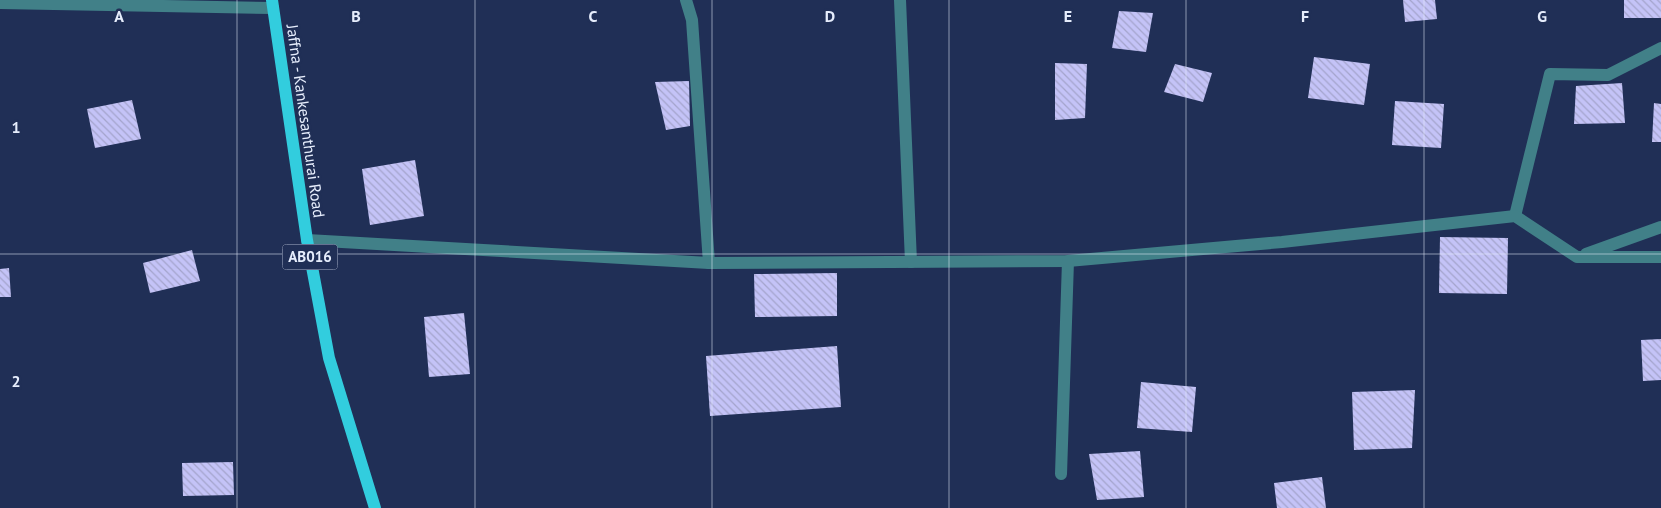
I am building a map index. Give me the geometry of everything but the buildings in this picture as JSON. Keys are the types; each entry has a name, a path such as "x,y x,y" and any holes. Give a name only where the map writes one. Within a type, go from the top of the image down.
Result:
{"main road":[{"name":"Jaffna - Kankesanthurai Road","path":"273,4 307,240 329,358 375,508"}],"street":[{"path":"686,0 692,20 710,263"},
{"path":"900,0 911,262"},
{"path":"0,3 273,4"},
{"path":"1515,216 1550,74 1608,75 1661,48"},
{"path":"307,240 710,263 1068,261 1282,242 1515,216 1577,257 1661,257"},
{"path":"1577,257 1661,227"},
{"path":"1061,474 1068,261"}]}
